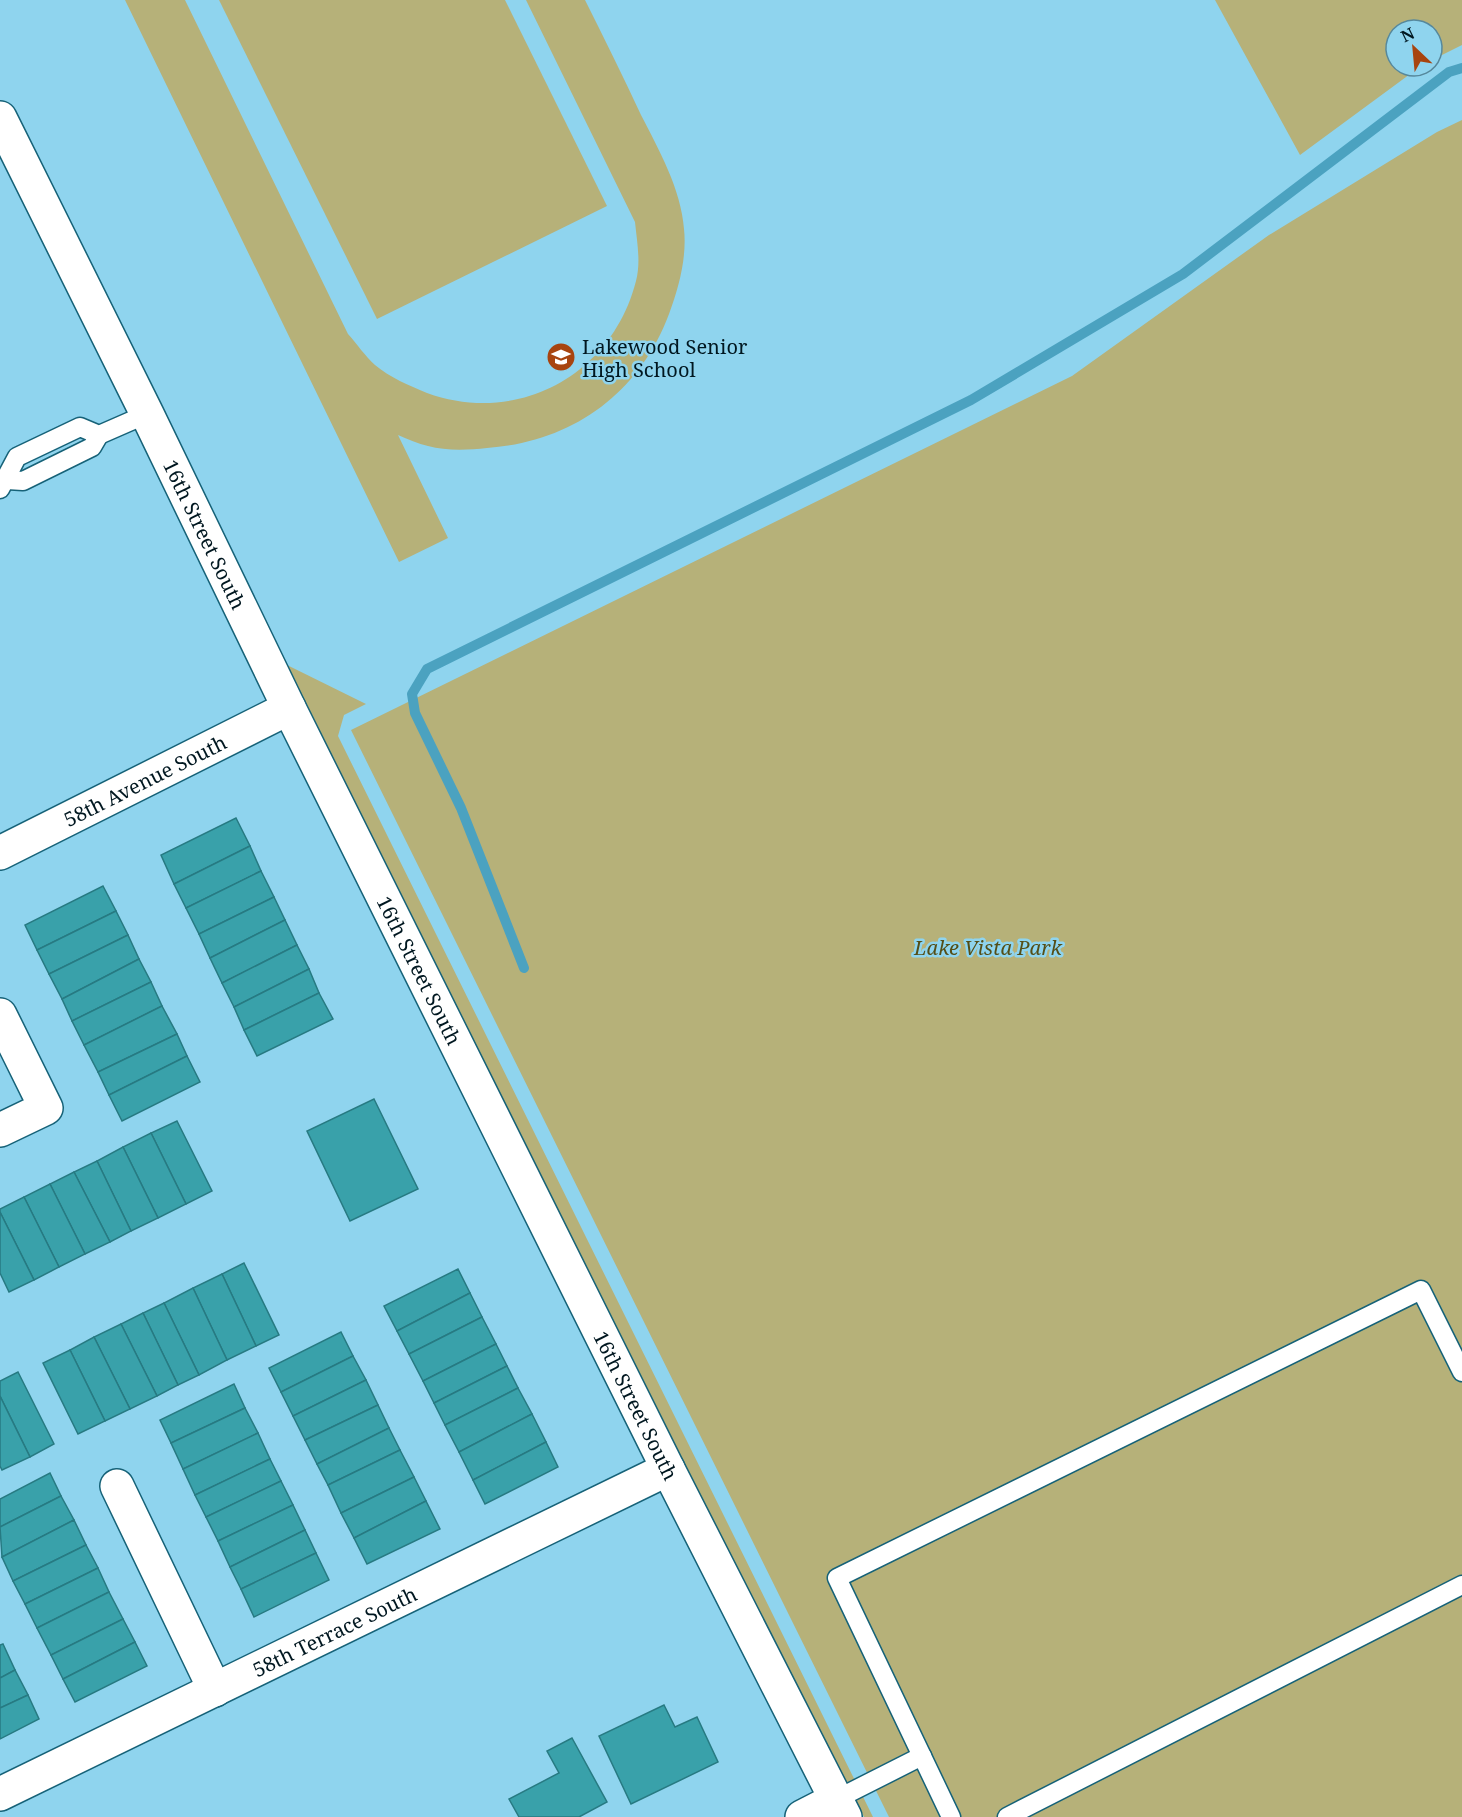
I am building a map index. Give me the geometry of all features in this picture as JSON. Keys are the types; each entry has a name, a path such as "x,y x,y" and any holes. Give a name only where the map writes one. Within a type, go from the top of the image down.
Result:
{"street":[{"name":"16th Street South","path":"0,118 147,414 288,708 668,1469 841,1808"},
{"name":"58th Avenue South","path":"0,853 288,708"},
{"path":"0,1015 46,1108 0,1131"},
{"name":"58th Terrace South","path":"0,1794 668,1469"},
{"path":"117,1486 215,1690"},
{"path":"802,1817 841,1808"}],"lane":[{"path":"3,485 17,457 80,427 99,435 147,414"},
{"path":"951,1817 837,1578 1421,1290 1462,1372"},
{"path":"1007,1817 1462,1585"},
{"path":"841,1808 922,1756"}],"green space":[{"path":"125,0 185,0 348,334 368,358 387,373 427,393 461,402 495,403 527,397 557,385 583,366 606,343 624,314 636,281 638,244 635,222 526,0 585,0 662,156 679,199 682,214 685,240 679,283 669,314 640,368 621,390 599,409 547,436 518,444 457,450 424,445 398,435 448,538 399,562"},
{"path":"219,0 505,0 607,206 377,319"},
{"path":"1215,0 1462,0 1462,45 1444,54 1444,18 1384,18 1384,78 1405,78 1300,155"},
{"name":"Lake Vista Park","path":"1462,120 1462,1817 889,1817 351,730 1072,376 1269,235 1437,132"},
{"path":"287,665 366,704 344,715 338,736 873,1817 864,1817 683,1461"}],"building":[{"path":"236,818 250,846 174,884 161,855"},
{"path":"250,846 261,871 186,908 174,884"},
{"path":"261,871 274,897 199,934 186,908"},
{"path":"103,886 116,911 37,950 25,925"},
{"path":"274,897 285,920 210,958 199,934"},
{"path":"116,911 128,935 49,974 37,950"},
{"path":"285,920 297,945 222,983 210,958"},
{"path":"128,935 139,959 62,999 49,974"},
{"path":"297,945 309,969 234,1007 222,983"},
{"path":"139,959 151,982 72,1021 62,999"},
{"path":"309,969 319,993 244,1030 234,1007"},
{"path":"151,982 162,1006 84,1045 72,1021"},
{"path":"319,993 333,1019 257,1056 244,1030"},
{"path":"162,1006 177,1034 98,1072 84,1045"},
{"path":"177,1034 187,1056 109,1095 98,1072"},
{"path":"187,1056 200,1082 122,1121 109,1095"},
{"path":"374,1099 418,1189 350,1221 307,1131"},
{"path":"177,1121 212,1191 186,1204 151,1133"},
{"path":"151,1133 186,1204 158,1218 123,1147"},
{"path":"123,1147 158,1218 131,1231 97,1161"},
{"path":"97,1161 131,1231 110,1242 74,1172"},
{"path":"74,1172 110,1242 85,1254 50,1184"},
{"path":"50,1184 85,1254 59,1267 24,1197"},
{"path":"24,1197 59,1267 34,1280 0,1212 0,1209"},
{"path":"0,1212 34,1280 9,1292 0,1273"},
{"path":"244,1263 279,1335 256,1346 222,1274"},
{"path":"458,1269 470,1293 397,1331 384,1306"},
{"path":"222,1274 256,1346 227,1360 193,1288"},
{"path":"193,1288 227,1360 199,1375 164,1303"},
{"path":"470,1293 482,1317 409,1354 397,1331"},
{"path":"164,1303 199,1375 178,1385 143,1313"},
{"path":"143,1313 178,1385 157,1396 121,1324"},
{"path":"482,1317 496,1344 423,1381 409,1354"},
{"path":"121,1324 157,1396 130,1409 94,1337"},
{"path":"341,1332 353,1356 281,1392 269,1368"},
{"path":"94,1337 130,1409 105,1421 70,1350"},
{"path":"496,1344 507,1366 434,1403 423,1381"},
{"path":"70,1350 105,1421 78,1434 43,1363"},
{"path":"353,1356 366,1380 293,1416 281,1392"},
{"path":"507,1366 518,1388 445,1425 434,1403"},
{"path":"18,1372 54,1444 30,1457 0,1396 0,1381"},
{"path":"366,1380 378,1405 305,1440 293,1416"},
{"path":"234,1384 245,1408 171,1443 160,1420"},
{"path":"518,1388 532,1414 459,1452 445,1425"},
{"path":"0,1396 30,1457 2,1470 0,1466"},
{"path":"378,1405 389,1428 317,1464 305,1440"},
{"path":"245,1408 258,1433 183,1469 171,1443"},
{"path":"532,1414 546,1442 473,1480 459,1452"},
{"path":"389,1428 400,1450 328,1485 317,1464"},
{"path":"258,1433 270,1459 195,1495 183,1469"},
{"path":"546,1442 558,1467 485,1504 473,1480"},
{"path":"400,1450 414,1477 341,1513 328,1485"},
{"path":"270,1459 281,1481 206,1517 195,1495"},
{"path":"50,1473 61,1496 0,1527 0,1499"},
{"path":"414,1477 426,1501 354,1538 341,1513"},
{"path":"281,1481 293,1505 218,1541 206,1517"},
{"path":"61,1496 74,1520 2,1557 0,1527"},
{"path":"426,1501 440,1529 367,1564 354,1538"},
{"path":"293,1505 305,1530 230,1567 218,1541"},
{"path":"74,1520 86,1545 13,1581 2,1557"},
{"path":"305,1530 316,1553 241,1589 230,1567"},
{"path":"86,1545 98,1568 25,1604 13,1581"},
{"path":"316,1553 329,1580 254,1617 241,1589"},
{"path":"98,1568 109,1592 37,1628 25,1604"},
{"path":"109,1592 123,1619 51,1655 37,1628"},
{"path":"123,1619 135,1642 63,1679 51,1655"},
{"path":"135,1642 147,1666 75,1702 63,1679"},
{"path":"3,1644 15,1670 0,1678 0,1645"},
{"path":"15,1670 28,1695 0,1708 0,1678"},
{"path":"28,1695 39,1719 0,1739 0,1708"},
{"path":"664,1705 675,1727 697,1717 718,1762 631,1804 599,1736"},
{"path":"572,1738 607,1802 579,1817 519,1817 509,1799 559,1773 547,1751"}],"waterway":[{"path":"524,968 461,808 415,713 412,694 427,669 971,400 1183,274 1449,72 1462,68"}],"place":[{"name":"Lakewood Senior High School","path":"561,357"}]}
